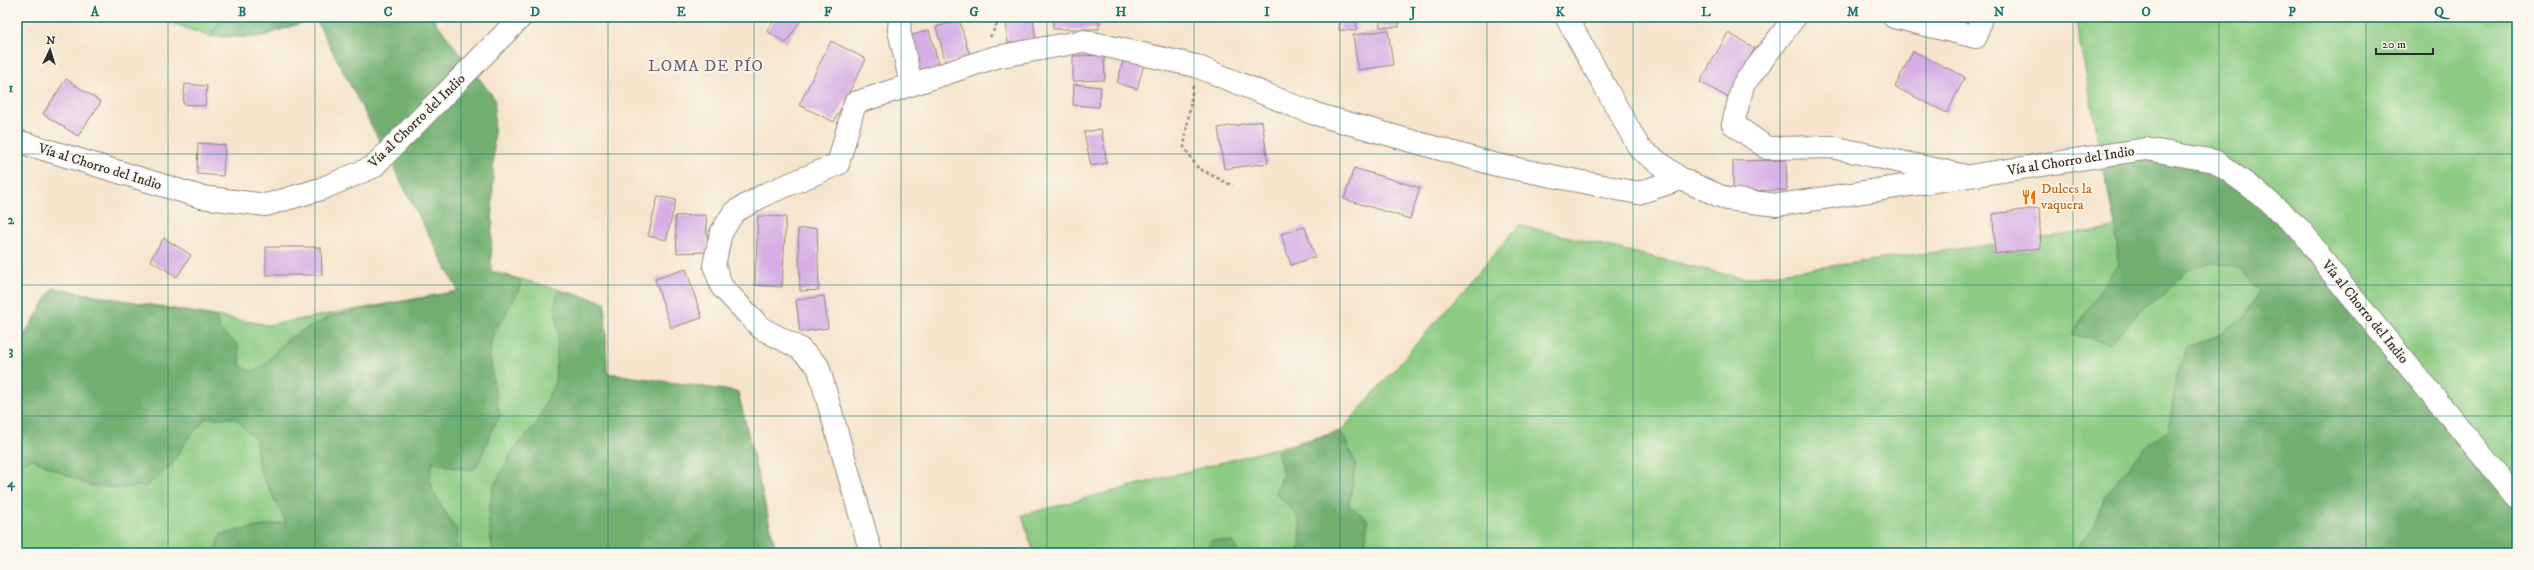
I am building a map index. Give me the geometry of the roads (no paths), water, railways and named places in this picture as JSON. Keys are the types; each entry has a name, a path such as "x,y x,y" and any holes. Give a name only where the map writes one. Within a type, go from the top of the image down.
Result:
{"street":[{"name":"Vía al Chorro del Indio","path":"17,141 201,197 266,205 321,189 374,167 521,17"},
{"path":"900,17 899,30 911,84"},
{"name":"Vía al Chorro del Indio","path":"1566,17 1640,149 1681,179 1727,199 1778,204 2146,149 2215,161 2260,194 2302,231 2333,274 2517,498"},
{"path":"1795,17 1743,85 1733,124 1767,148 1832,147 1967,176"},
{"path":"1894,17 1976,38 1981,17"},
{"path":"871,553 818,366 799,348 761,328 722,287 714,265 721,233 734,212 766,194 838,164 855,103 996,57 1084,41 1196,66 1312,113 1497,165 1638,193 1681,179"}],"place":[{"name":"Dulces la vaquera","path":"2029,197"}],"district":[{"name":"LOMA DE PÍO","path":"706,66"}]}
